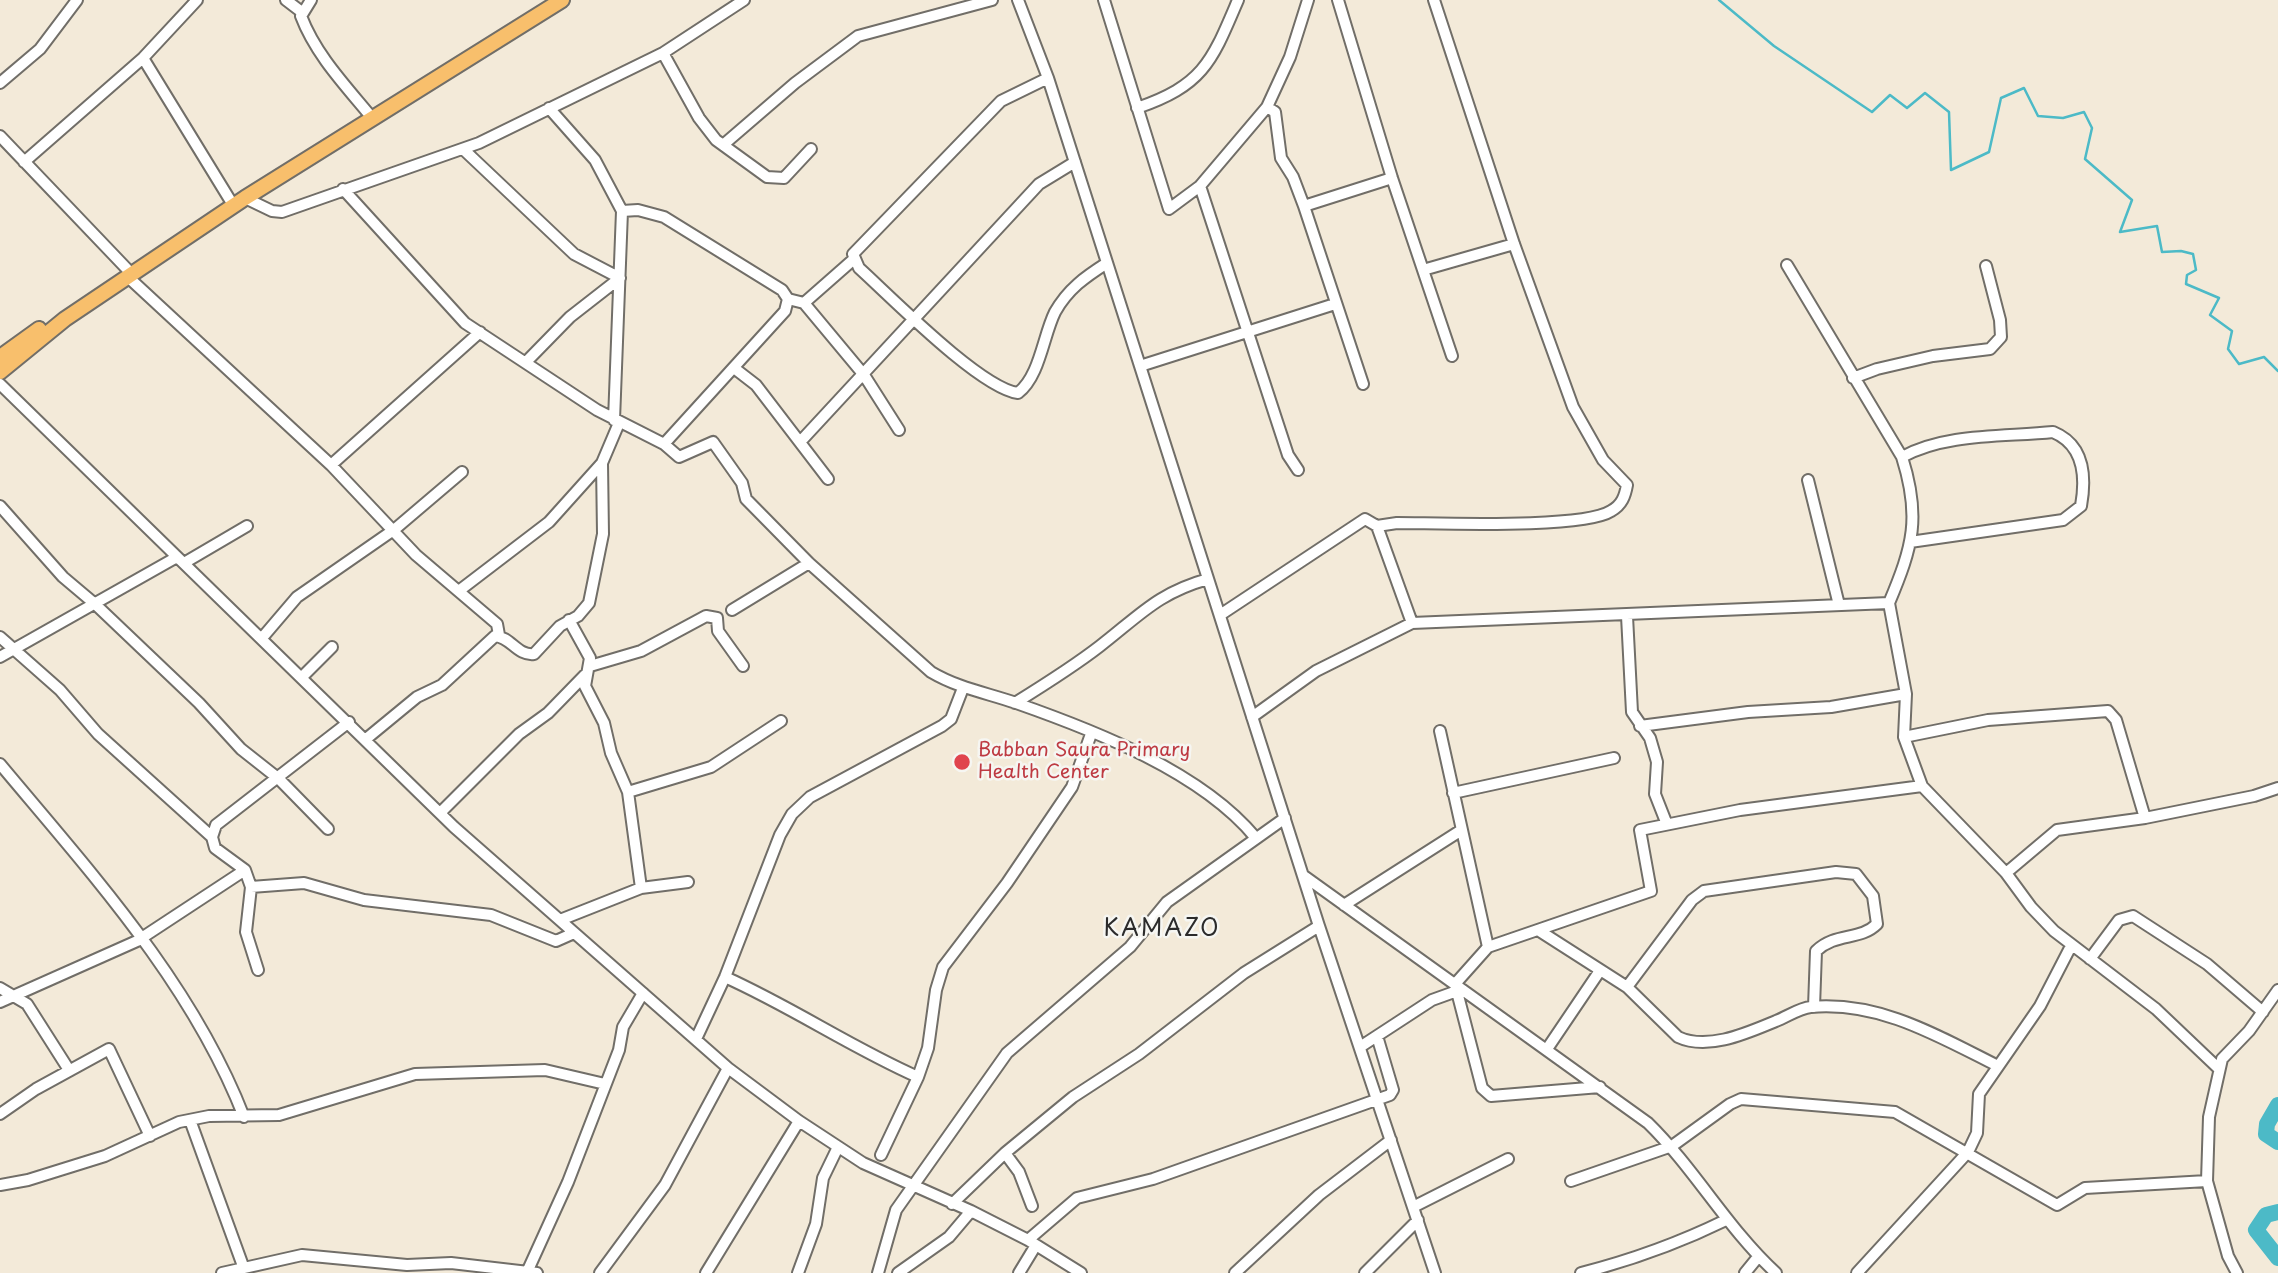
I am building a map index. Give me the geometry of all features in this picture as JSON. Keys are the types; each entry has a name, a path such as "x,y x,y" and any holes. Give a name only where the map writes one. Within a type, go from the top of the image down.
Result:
{"main road":[{"path":"238,199 549,0"},
{"path":"0,357 368,113 562,0"},
{"path":"0,372 127,273"}],"street":[{"path":"0,83 40,49 77,0"},
{"path":"24,162 143,58 197,0"},
{"path":"286,0 303,13"},
{"path":"311,0 300,16 305,29 324,58 368,113"},
{"path":"143,58 238,199 282,212 463,149 663,53 744,0"},
{"path":"723,145 795,83 858,36 992,0"},
{"path":"1018,0 1048,78 1319,926 1435,1273"},
{"path":"1104,0 1169,209 1200,186 1267,107 1290,57 1308,0"},
{"path":"1137,108 1189,85 1202,73 1219,46 1238,0"},
{"path":"1338,0 1392,178 1452,356"},
{"path":"1377,526 1397,523 1577,520 1611,511 1624,499 1627,485 1603,460 1573,407 1514,244 1434,0"},
{"path":"663,53 699,118 723,145 767,177 775,180 784,178 811,149"},
{"path":"1048,78 1001,101 886,218 853,254 854,259 859,268 914,318 991,382 1018,393 1027,384 1055,314 1067,294 1078,281 1107,263"},
{"path":"1267,107 1275,112 1281,158 1293,177 1304,206 1363,384"},
{"path":"0,136 127,273 331,465 395,529 416,555 497,624 499,635 523,654 534,654 589,603 603,534 602,463 616,421 622,211 596,160 549,108"},
{"path":"463,149 574,254 620,278"},
{"path":"800,442 1039,184 1074,162"},
{"path":"1304,206 1392,178"},
{"path":"1200,186 1288,455 1298,470"},
{"path":"342,190 437,289 456,313 480,332 616,421 664,444 679,457 713,442 742,483 746,499 809,563 931,672 962,688 1015,703 1091,734 1200,787 1235,813 1255,837"},
{"path":"622,211 638,210 664,217 782,290 788,299 804,303 864,375 899,430"},
{"path":"1423,271 1514,244"},
{"path":"804,303 854,259"},
{"path":"1787,265 1902,457 1915,510 1910,542 1889,603 1906,694 1904,737 1922,786 2006,873 2031,907 2071,946 2156,1009 2218,1068"},
{"path":"1853,378 1877,369 1933,356 1990,349 2001,337 2000,320 1986,266"},
{"path":"526,362 570,317 620,278"},
{"path":"664,444 785,311 788,299"},
{"path":"1140,366 1335,304"},
{"path":"331,465 480,332"},
{"path":"734,368 756,385 828,479"},
{"path":"0,384 440,813 728,1068 799,1121 863,1163 971,1211 1081,1273"},
{"path":"1902,457 1918,448 1984,437 2053,432 2061,436 2080,460 2086,480 2081,506 2063,520 1910,542"},
{"path":"460,590 549,522 602,463"},
{"path":"262,638 297,597 395,529 462,472"},
{"path":"1808,480 1839,605"},
{"path":"0,506 63,577 95,604 199,703 241,748 277,778 328,829"},
{"path":"1220,615 1361,520 1371,521 1377,526 1412,623"},
{"path":"0,657 95,604 247,526"},
{"path":"732,610 809,563"},
{"path":"1015,703 1099,647 1161,597 1181,587 1208,579"},
{"path":"1252,717 1316,671 1412,623 1543,615 1627,616 1711,608 1889,603"},
{"path":"440,813 519,734 548,713 587,671 641,651 706,616 717,618 718,631 743,666"},
{"path":"1627,616 1632,712 1650,738 1657,762 1655,794 1666,822"},
{"path":"569,620 590,658 585,686 604,723 611,754 628,792 641,888"},
{"path":"366,739 417,697 442,685 499,635"},
{"path":"0,637 60,690 98,734 212,837 215,848 245,870 251,887 246,932 258,970"},
{"path":"302,677 332,647"},
{"path":"696,1039 725,977 780,835 792,814 810,797 942,726 951,719 962,688"},
{"path":"1640,726 1748,712 1831,707 1906,694"},
{"path":"1904,737 1988,720 2108,711 2116,720 2145,818"},
{"path":"628,792 718,764 780,721"},
{"path":"212,837 216,825 349,722"},
{"path":"1440,731 1460,831 1488,947"},
{"path":"881,1154 918,1077 928,1048 936,990 943,968 1007,883 1072,787 1091,734"},
{"path":"1453,793 1614,758"},
{"path":"0,764 140,938 190,1009 218,1056 244,1116"},
{"path":"1360,1047 1456,987 1488,947 1651,891 1639,831 1666,822 1922,786"},
{"path":"2006,873 2057,830 2145,818 2253,796 2278,788"},
{"path":"878,1273 896,1210 1007,1053 1129,947 1167,902 1285,818"},
{"path":"1344,905 1460,831"},
{"path":"0,1002 140,938 245,870"},
{"path":"1627,987 1692,900 1704,891 1836,872 1856,874 1872,896 1877,924 1869,931 1831,938 1816,951 1814,1007"},
{"path":"1304,876 1648,1123 1672,1146 1726,1220 1776,1273"},
{"path":"560,920 641,888 688,882"},
{"path":"251,887 304,883 364,900 491,915 556,941 574,933"},
{"path":"2090,959 2119,920 2133,916 2207,964 2263,1012"},
{"path":"952,1204 1005,1153 1073,1097 1139,1054 1244,973 1319,926"},
{"path":"1538,930 1599,972 1627,987 1678,1037 1697,1043 1723,1039 1814,1007 1892,1015 1998,1066"},
{"path":"1857,1273 1968,1152 1977,1133 1979,1094 2040,1006 2071,946"},
{"path":"1547,1049 1599,972"},
{"path":"725,977 782,1002 833,1031 862,1052 918,1077"},
{"path":"1456,987 1485,1094 1556,1092 1600,1087"},
{"path":"0,988 27,1004 69,1070"},
{"path":"2237,1273 2228,1256 2207,1181 2209,1117 2218,1068 2227,1051 2263,1012 2278,990"},
{"path":"222,1273 243,1266 302,1255 406,1269 451,1263 498,1271 532,1271 619,1050 623,1027 643,993"},
{"path":"1019,1273 1032,1243 1077,1198 1153,1179 1378,1099 1393,1090 1377,1036"},
{"path":"0,1114 69,1070 109,1049 150,1136"},
{"path":"600,1273 665,1185 728,1068"},
{"path":"0,1185 28,1180 105,1156 190,1120 209,1116 279,1115 395,1079 428,1073 545,1070 606,1084"},
{"path":"1571,1181 1672,1146 1741,1099 1882,1109 1912,1120 2057,1205 2085,1188 2207,1181"},
{"path":"190,1120 243,1266"},
{"path":"706,1273 799,1121"},
{"path":"1235,1273 1319,1195 1391,1140"},
{"path":"798,1273 816,1224 823,1178 838,1147"},
{"path":"1005,1153 1019,1172 1032,1206"},
{"path":"1413,1207 1508,1159"},
{"path":"898,1273 949,1237 971,1211"},
{"path":"1364,1273 1418,1220"},
{"path":"1581,1273 1679,1243 1726,1220"},
{"path":"1745,1273 1758,1256"}],"waterway":[{"path":"1719,0 1774,46 1872,112 1890,95 1907,108 1925,93 1949,112 1951,170 1989,152 2001,98 2024,88 2038,116 2063,118 2084,112 2092,128 2085,159 2132,200 2120,232 2157,226 2162,252 2181,251 2193,254 2196,270 2187,275 2186,284 2219,298 2210,315 2232,331 2228,349 2239,364 2264,357 2278,371"},
{"path":"2278,1105 2267,1124 2266,1134 2278,1142"},
{"path":"2278,1212 2266,1215 2256,1230 2278,1258"}],"place":[{"name":"Babban Saura Primary Health Center","path":"962,762"}],"district":[{"name":"KAMAZO","path":"1162,930"}]}
